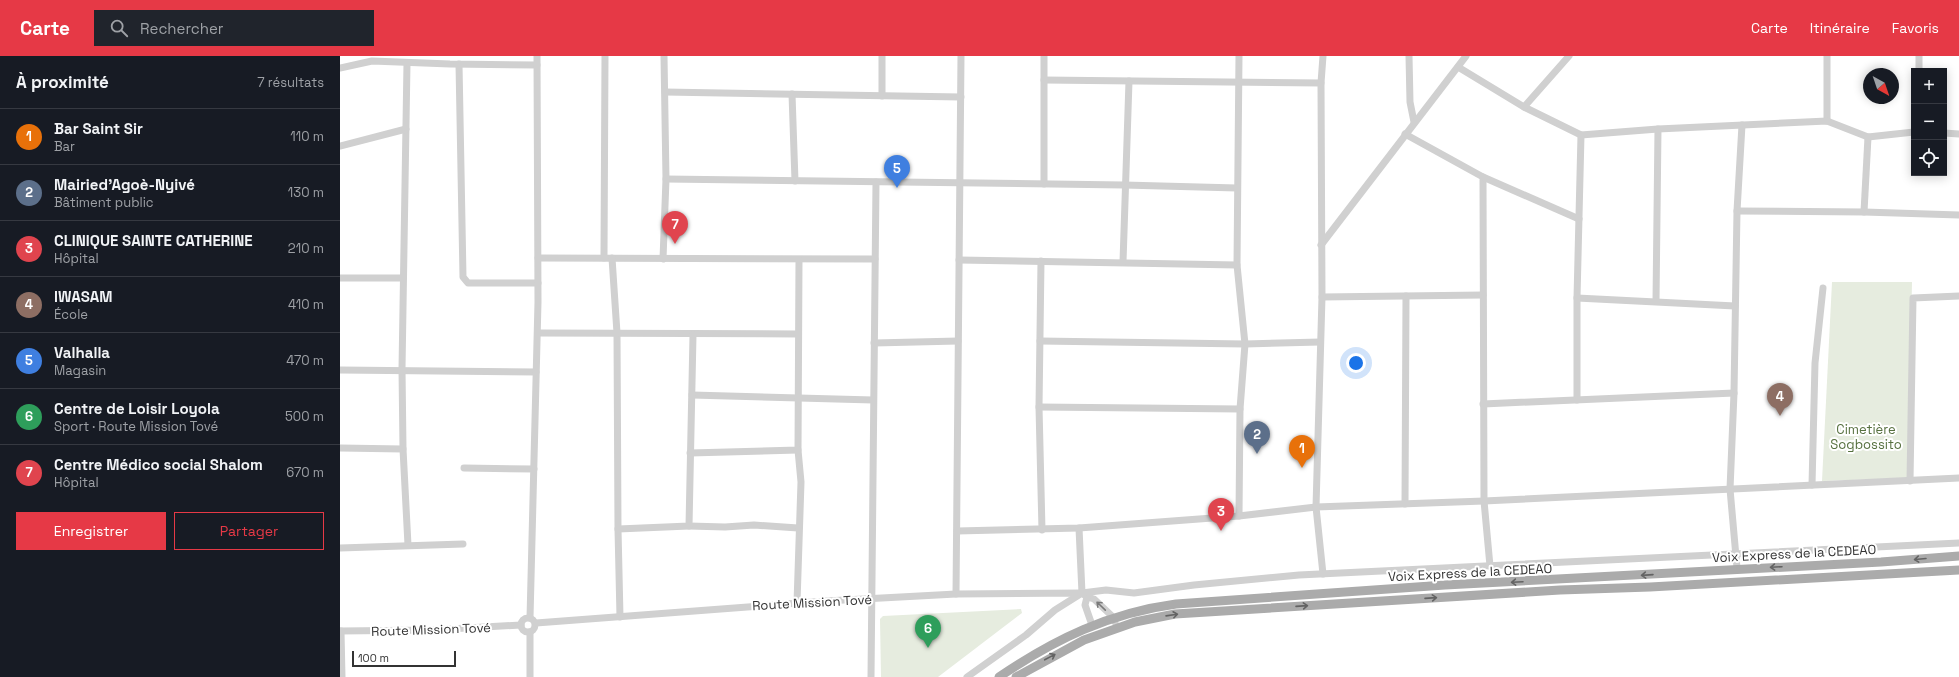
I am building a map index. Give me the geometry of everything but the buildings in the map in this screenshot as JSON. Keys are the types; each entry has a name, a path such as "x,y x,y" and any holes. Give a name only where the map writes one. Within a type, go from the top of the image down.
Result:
{"main road":[{"name":"Voix Express de la CEDEAO","path":"999,677 1044,649 1092,625 1153,608 1176,604 1392,589 1737,568 1881,562 1959,556"},
{"path":"1804,565 1804,579"},
{"path":"1016,677 1075,644 1135,622 1174,614 1560,590 1804,579 1959,570"},
{"path":"1392,589 1393,600"}],"street":[{"path":"450,56 450,64"},
{"path":"530,677 530,632 534,629 536,624 530,618 538,334 537,56"},
{"path":"604,258 605,56"},
{"path":"663,259 666,179 664,56"},
{"path":"882,56 882,96"},
{"path":"956,594 961,56"},
{"path":"1044,56 1044,184"},
{"path":"1239,56 1237,265 1245,344 1240,409 1240,516"},
{"path":"1323,56 1321,83 1322,297 1316,507 1323,574"},
{"path":"1409,56 1410,102 1414,122"},
{"path":"1321,246 1414,122 1466,56"},
{"path":"1524,107 1569,56"},
{"path":"1826,56 1827,122"},
{"path":"1919,56 1919,68"},
{"path":"340,68 372,58 407,63 537,65"},
{"path":"407,63 402,369 403,449 408,545"},
{"path":"459,64 463,277 468,283 473,284 538,284"},
{"path":"1458,67 1524,107 1581,135 1658,128 1827,122 1868,136 1911,132"},
{"path":"1044,80 1321,83"},
{"path":"1123,262 1124,184 1129,82"},
{"path":"665,92 961,97"},
{"path":"792,94 795,181"},
{"path":"1737,568 1730,489 1734,393 1737,211 1742,125"},
{"path":"1656,301 1658,128"},
{"path":"340,146 406,129"},
{"path":"1947,133 1959,134"},
{"path":"1405,134 1483,177 1579,219"},
{"path":"1578,400 1577,298 1581,135"},
{"path":"1864,212 1868,136"},
{"path":"1483,177 1484,501 1490,566"},
{"path":"666,179 1124,184 1237,188"},
{"path":"871,677 873,599 873,400 876,182"},
{"path":"1737,211 1864,212 1959,215"},
{"path":"538,258 799,260 875,259"},
{"path":"612,258 617,333 620,617"},
{"path":"797,603 798,528 801,482 798,450 797,398 799,260"},
{"path":"959,260 1237,265"},
{"path":"1041,261 1039,407 1042,530"},
{"path":"340,278 403,278"},
{"path":"1812,485 1815,363 1822,288"},
{"path":"1322,297 1483,295"},
{"path":"1404,504 1406,296"},
{"path":"1910,481 1913,298 1959,296"},
{"path":"1577,298 1735,306"},
{"path":"538,334 798,334"},
{"path":"689,526 693,335"},
{"path":"1040,341 1245,344 1320,342"},
{"path":"874,343 958,342"},
{"path":"340,370 402,369 536,372"},
{"path":"1483,404 1734,393"},
{"path":"692,395 873,400"},
{"path":"1039,407 1240,409"},
{"path":"340,448 403,449"},
{"path":"690,453 798,450"},
{"path":"464,468 534,469"},
{"path":"957,531 1079,528 1240,516 1316,507 1484,501 1959,478"},
{"path":"618,529 754,525 798,528"},
{"path":"1079,528 1084,595 1092,625"},
{"name":"Route Mission Tové","path":"536,624 797,603 956,594 1084,595 1106,590 1134,593 1194,585 1323,574 1959,543"},
{"path":"340,548 463,544"},
{"path":"968,677 1026,635 1055,610 1084,595 1094,599 1114,618 1117,628"},
{"path":"530,618 524,619 521,625 524,631 530,632"},
{"name":"Route Mission Tové","path":"340,631 432,630 521,625"},
{"path":"340,631 342,677"}],"green space":[{"name":"Cimetière Sogbossito","path":"1832,282 1912,282 1908,478 1822,481"},
{"path":"1021,609 1022,613 938,677 881,677 880,619 883,616"}],"place":[{"name":"Valhalla","path":"897,188"},
{"name":"Centre Médico social Shalom","path":"675,244"},
{"name":"IWASAM","path":"1780,416"},
{"name":"Mairied'Agoè-Nyivé","path":"1257,454"},
{"name":"Bar Saint Sir","path":"1302,468"},
{"name":"CLINIQUE SAINTE CATHERINE","path":"1221,531"},
{"name":"Centre de Loisir Loyola","path":"928,648"}]}
